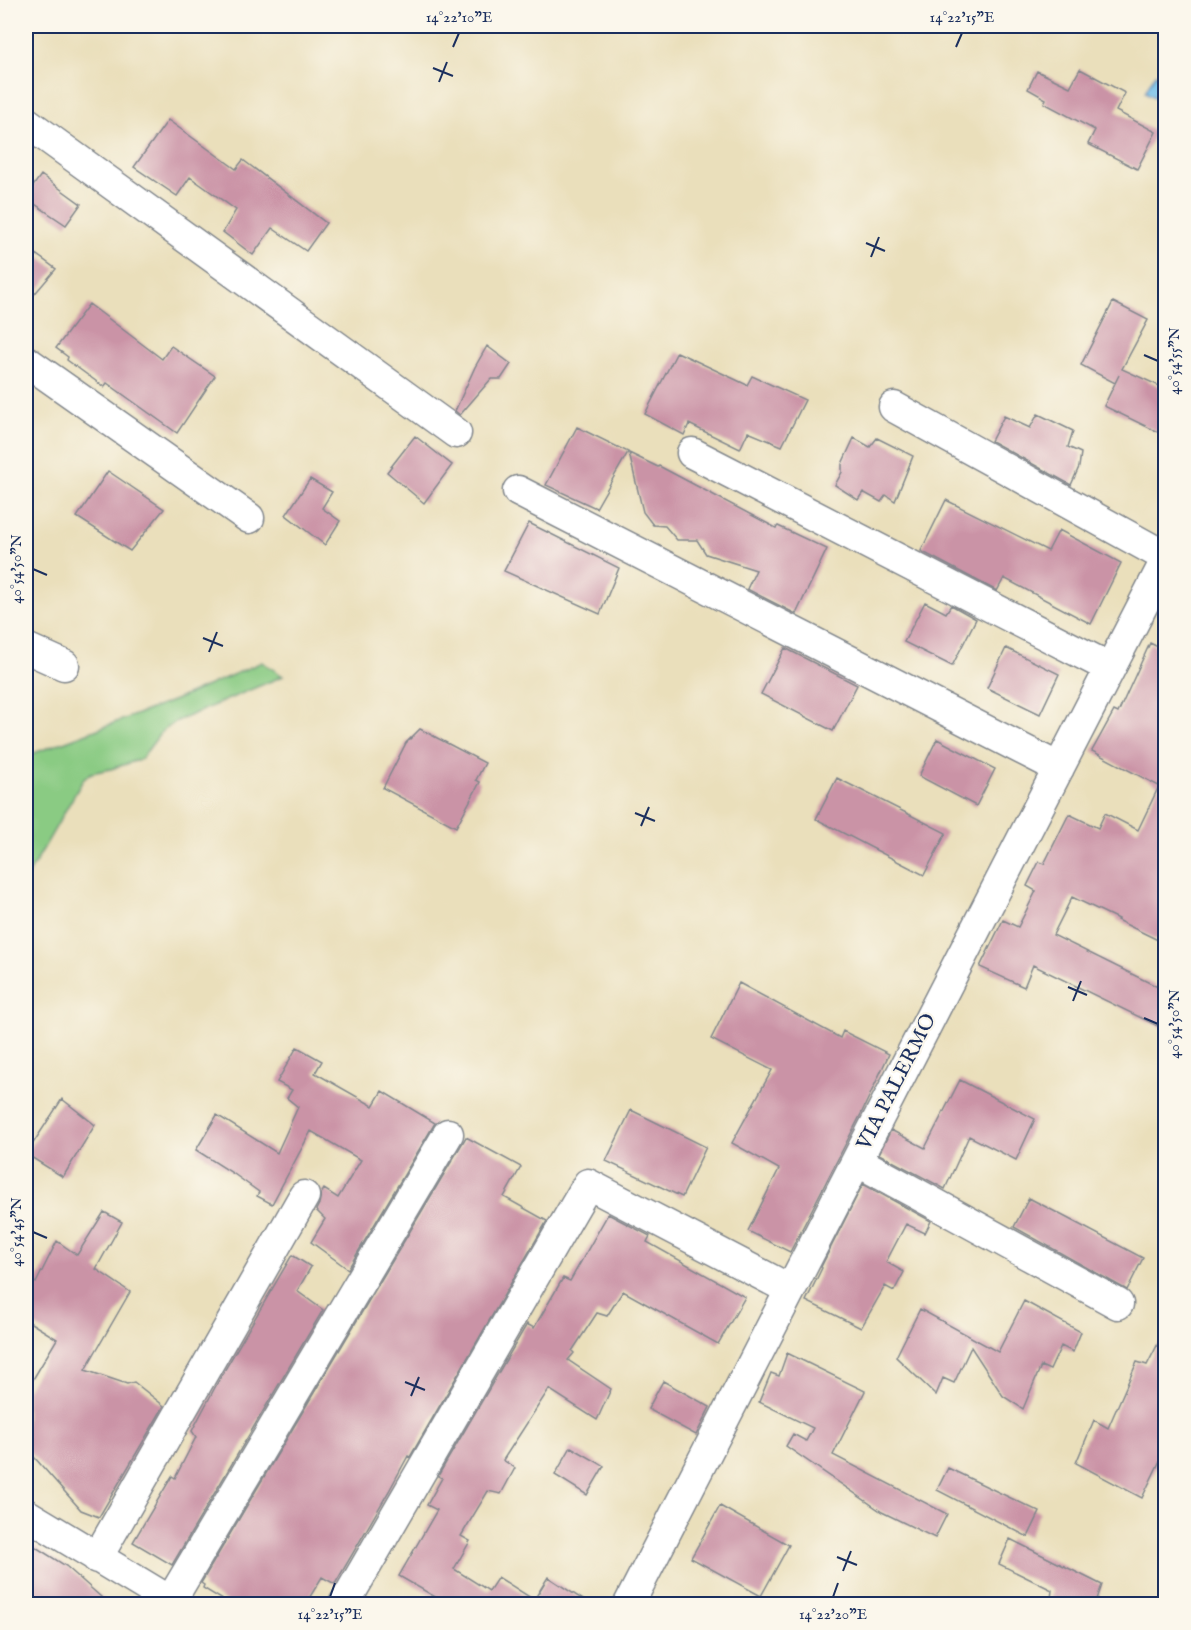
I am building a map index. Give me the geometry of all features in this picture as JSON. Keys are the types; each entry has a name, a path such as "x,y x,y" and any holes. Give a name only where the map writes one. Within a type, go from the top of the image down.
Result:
{"street":[{"path":"26,122 456,433"},
{"path":"26,361 249,518"},
{"path":"894,407 1166,558"},
{"path":"692,453 1110,668"},
{"path":"518,491 1059,768"},
{"name":"VIA PALERMO","path":"629,1605 789,1289 1166,558"},
{"path":"26,648 64,665"},
{"path":"26,1514 173,1603 448,1134"},
{"path":"857,1161 1118,1304"},
{"path":"344,1605 588,1184 789,1289"},
{"path":"97,1558 304,1196"}],"green space":[{"path":"262,662 283,676 177,721 162,731 141,759 91,773 83,780 26,879 26,756 175,700"}],"water":[{"path":"1155,74 1165,80 1165,103 1145,92"}],"building":[{"path":"1080,69 1125,93 1116,111 1156,132 1137,169 1088,144 1095,130 1044,103 1046,99 1028,89 1037,71 1070,87"},
{"path":"168,120 236,169 243,160 326,223 306,251 272,228 253,255 223,232 236,210 190,177 177,196 134,167"},
{"path":"41,175 81,204 66,225 26,198"},
{"path":"26,247 56,269 26,304"},
{"path":"1113,302 1148,320 1122,369 1166,389 1166,436 1104,406 1119,375 1115,383 1081,365"},
{"path":"89,304 162,359 171,346 215,376 177,433 107,383 104,387 67,360 68,357 56,348"},
{"path":"487,346 511,364 501,379 491,379 460,415 455,411"},
{"path":"677,352 747,385 752,376 805,400 782,446 748,432 740,449 689,424 684,435 645,414"},
{"path":"1038,414 1073,431 1068,447 1081,453 1079,467 1071,485 991,441 1004,416 1030,428"},
{"path":"577,427 628,452 596,508 546,485"},
{"path":"415,436 452,465 424,503 387,472"},
{"path":"854,438 870,447 877,438 913,456 895,501 886,495 881,502 863,492 858,500 835,485"},
{"path":"629,453 659,466 776,528 778,526 827,549 796,614 747,589 756,570 706,554 697,540 677,540 665,526 653,525 643,512"},
{"path":"108,471 164,509 130,551 77,517"},
{"path":"310,479 332,492 322,508 340,521 325,545 286,515"},
{"path":"946,500 1048,551 1059,530 1121,563 1091,624 1004,578 997,591 921,551"},
{"path":"529,523 619,568 600,614 504,571"},
{"path":"925,602 946,613 951,605 976,619 952,666 904,642"},
{"path":"1150,643 1166,651 1166,944 1072,897 1053,935 1166,991 1166,1030 1033,965 1024,987 980,967 1003,920 1018,927 1036,891 1027,886 1039,862 1044,864 1069,814 1098,828 1105,813 1138,830 1159,786 1092,751 1114,711 1118,713"},
{"path":"785,648 857,685 833,731 761,694"},
{"path":"1006,648 1059,674 1040,714 987,688"},
{"path":"420,729 485,763 476,780 480,782 456,827 383,788 406,743"},
{"path":"937,739 995,769 976,806 919,776"},
{"path":"837,778 946,833 924,875 816,819"},
{"path":"739,983 840,1038 843,1031 889,1054 790,1252 748,1231 779,1169 732,1143 772,1070 711,1039"},
{"path":"297,1047 322,1061 315,1073 373,1106 382,1091 435,1123 348,1269 311,1242 325,1219 316,1210 324,1189 338,1198 361,1160 311,1131 272,1204 257,1196 259,1192 234,1174 196,1150 217,1115 277,1153 298,1107 287,1098 292,1090 277,1082"},
{"path":"960,1080 1035,1119 1016,1160 969,1136 945,1189 879,1154 891,1130 925,1148"},
{"path":"62,1099 95,1125 63,1177 26,1154"},
{"path":"631,1110 706,1147 682,1197 606,1161"},
{"path":"466,1137 521,1167 504,1197 547,1221 335,1584 322,1577 305,1605 231,1605 203,1588 204,1585 201,1583"},
{"path":"863,1184 931,1221 925,1233 906,1224 886,1262 904,1272 894,1291 885,1286 861,1328 806,1301"},
{"path":"1029,1198 1143,1258 1127,1290 1014,1227"},
{"path":"104,1212 122,1222 96,1269 130,1292 85,1370 127,1384 134,1382 164,1406 99,1517 81,1510 26,1448 26,1391 57,1339 26,1320 26,1293 33,1281 36,1283 57,1241 77,1255"},
{"path":"608,1214 650,1236 647,1242 745,1297 718,1344 623,1291 607,1316 597,1313 568,1360 611,1389 597,1420 549,1389 503,1460 515,1468 501,1494 488,1491 461,1536 470,1541 454,1569 489,1591 498,1577 534,1600 548,1577 591,1605 449,1605 399,1576 437,1510 427,1505 442,1478 438,1476 527,1324 534,1328 563,1278 570,1281"},
{"path":"292,1255 311,1267 297,1291 323,1310 172,1565 133,1542 172,1476 175,1478 196,1437 192,1431 220,1378"},
{"path":"1024,1301 1081,1332 1073,1352 1061,1346 1050,1370 1041,1366 1023,1409 1003,1396 971,1347 954,1383 943,1378 936,1395 896,1357 920,1309 998,1352"},
{"path":"1166,1328 1166,1448 1142,1498 1076,1463 1094,1420 1108,1428 1137,1362 1147,1365"},
{"path":"787,1353 865,1391 833,1455 947,1514 935,1538 882,1512 786,1446 793,1434 806,1441 813,1428 759,1402 771,1373 779,1376"},
{"path":"663,1381 710,1407 696,1435 648,1409"},
{"path":"571,1447 604,1466 587,1495 555,1475"},
{"path":"948,1468 1040,1512 1028,1537 937,1490"},
{"path":"720,1506 789,1545 761,1596 691,1558"},
{"path":"1010,1539 1102,1585 1095,1605 1062,1605 1051,1599 1052,1590 999,1564"},
{"path":"26,1541 66,1566 110,1605 43,1605 26,1594"}]}
